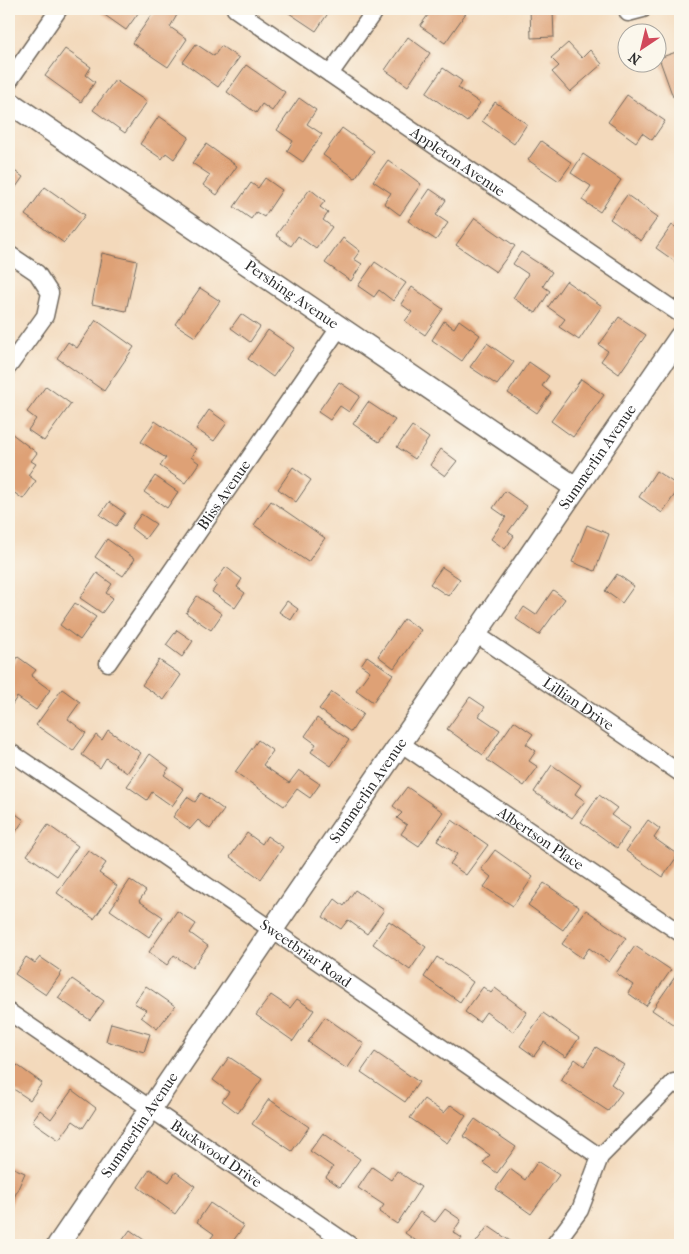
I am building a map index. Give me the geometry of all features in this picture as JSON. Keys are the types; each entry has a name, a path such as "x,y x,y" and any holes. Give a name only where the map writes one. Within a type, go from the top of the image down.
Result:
{"street":[{"path":"9,81 59,9"},
{"name":"Appleton Avenue","path":"235,9 680,314"},
{"path":"330,74 376,9"},
{"name":"Pershing Avenue","path":"9,102 576,488"},
{"path":"9,254 37,273 50,293 45,316 9,366"},
{"name":"Bliss Avenue","path":"108,663 339,328"},
{"name":"Summerlin Avenue","path":"58,1245 400,743 680,337"},
{"name":"Lillian Drive","path":"476,634 680,773"},
{"name":"Albertson Place","path":"400,743 680,933"},
{"name":"Sweetbriar Road","path":"9,751 600,1157"},
{"name":"Buckwood Drive","path":"9,1012 350,1245"},
{"path":"554,1245 580,1210 600,1157 677,1084"}],"building":[{"path":"96,9 141,9 126,30"},
{"path":"156,9 168,9 177,15 170,27 187,39 168,67 132,43"},
{"path":"283,9 331,9 316,31"},
{"path":"419,9 460,9 466,13 445,43 420,26 428,15"},
{"path":"530,9 567,9 567,11 553,11 554,37 531,38"},
{"path":"408,37 430,53 408,86 385,70"},
{"path":"568,43 582,58 590,50 602,64 570,92 552,72 559,66 551,58"},
{"path":"196,44 214,56 221,46 239,58 218,87 183,62"},
{"path":"65,49 91,67 86,75 95,82 81,102 45,76"},
{"path":"679,51 680,95 673,97 664,72 666,72 666,56"},
{"path":"246,65 285,92 272,111 262,104 256,113 227,92"},
{"path":"443,68 462,81 458,88 480,103 467,122 426,93"},
{"path":"115,80 147,102 125,133 93,110"},
{"path":"627,95 665,121 652,140 642,133 636,142 608,122"},
{"path":"299,98 316,110 307,124 322,134 303,162 287,151 293,141 277,130"},
{"path":"495,102 527,124 514,144 482,121"},
{"path":"159,116 189,137 174,159 166,153 162,159 140,144"},
{"path":"342,128 374,151 355,178 323,155"},
{"path":"541,141 572,163 559,181 528,160"},
{"path":"206,144 237,166 217,195 203,185 210,175 192,163"},
{"path":"583,154 621,180 600,212 582,200 591,186 571,173"},
{"path":"388,160 421,184 400,215 384,203 391,193 373,181"},
{"path":"9,167 23,177 9,197"},
{"path":"265,178 282,190 264,217 256,212 251,219 234,207 251,183 258,188"},
{"path":"45,187 85,215 64,243 25,215"},
{"path":"310,189 325,201 320,207 328,213 323,220 332,227 316,249 298,236 291,246 276,235"},
{"path":"430,189 446,200 436,215 448,223 436,240 408,221"},
{"path":"627,195 658,217 641,241 610,219"},
{"path":"475,218 515,246 496,272 456,245"},
{"path":"672,225 680,230 680,265 656,248"},
{"path":"343,238 360,251 354,259 362,264 351,281 325,263"},
{"path":"521,252 552,272 543,286 550,291 536,313 513,298 528,274 513,264"},
{"path":"102,253 137,261 126,311 92,304"},
{"path":"375,262 406,283 393,301 379,290 374,297 358,286"},
{"path":"566,281 602,306 579,340 559,327 565,319 548,307"},
{"path":"412,287 443,309 425,335 405,321 412,312 401,304"},
{"path":"200,288 220,301 195,337 175,324"},
{"path":"241,314 260,327 250,342 231,328"},
{"path":"619,317 646,335 619,374 601,361 608,351 599,345"},
{"path":"96,320 134,347 104,391 57,358 68,342 77,348"},
{"path":"459,320 480,335 462,361 432,340 444,321 454,328"},
{"path":"268,330 294,348 273,377 248,359"},
{"path":"487,343 514,362 497,385 470,367"},
{"path":"529,362 549,376 542,386 551,393 537,413 508,393"},
{"path":"581,379 604,395 573,437 551,421"},
{"path":"339,382 360,396 349,412 340,406 330,420 318,412"},
{"path":"46,386 71,404 44,441 28,430 36,419 27,412"},
{"path":"368,402 395,420 379,442 353,424"},
{"path":"209,410 227,423 214,441 196,429"},
{"path":"155,421 196,449 191,457 199,463 185,483 160,466 166,458 141,442"},
{"path":"412,426 429,438 415,459 397,447"},
{"path":"11,433 37,453 31,461 36,464 28,475 36,481 23,499 9,489 9,436"},
{"path":"441,449 457,461 445,476 430,465"},
{"path":"293,467 311,480 296,502 278,489"},
{"path":"656,471 680,487 662,513 639,497"},
{"path":"155,476 178,492 167,508 144,492"},
{"path":"505,491 527,506 508,532 514,536 505,549 491,539 506,517 493,508"},
{"path":"271,501 325,538 308,562 254,525"},
{"path":"109,502 125,513 116,526 100,515"},
{"path":"141,514 156,524 145,539 131,528"},
{"path":"587,525 609,534 595,571 572,562"},
{"path":"107,539 135,559 123,576 95,557"},
{"path":"226,567 242,579 237,587 245,593 235,608 212,592 217,585 214,583"},
{"path":"442,567 460,579 448,596 430,584"},
{"path":"97,573 112,584 106,593 113,598 102,613 80,598"},
{"path":"617,574 634,586 622,603 605,591"},
{"path":"553,590 565,599 539,635 516,619 524,607 536,615"},
{"path":"197,596 222,614 211,630 186,613"},
{"path":"287,601 298,609 291,620 279,612"},
{"path":"75,603 96,617 80,640 60,625"},
{"path":"404,619 421,630 394,668 378,656"},
{"path":"177,630 193,641 182,657 166,645"},
{"path":"367,656 393,674 373,702 356,690 370,671 361,665"},
{"path":"18,657 36,670 31,676 50,690 36,710 17,697 11,706 9,705 9,670"},
{"path":"159,660 181,675 164,700 142,685"},
{"path":"62,689 80,702 68,719 86,733 73,751 36,725"},
{"path":"332,692 363,714 351,732 319,709"},
{"path":"470,697 485,707 479,716 500,730 483,755 447,729"},
{"path":"317,718 349,740 331,766 311,752 316,744 305,736"},
{"path":"514,721 533,734 526,744 536,751 529,761 538,767 524,786 487,760"},
{"path":"108,730 141,753 127,773 106,758 100,768 82,755 96,735 102,740"},
{"path":"258,740 273,751 263,765 289,783 299,770 320,784 310,798 297,789 284,806 235,772"},
{"path":"150,754 169,768 164,775 184,789 172,806 152,792 147,800 127,786"},
{"path":"552,765 581,785 575,794 585,801 572,818 534,792"},
{"path":"407,787 443,812 419,846 401,834 407,825 397,818 402,813 393,806"},
{"path":"201,793 224,810 210,829 198,820 190,829 173,817 187,797 195,802"},
{"path":"599,795 617,808 611,815 630,828 617,848 581,822"},
{"path":"9,809 24,820 10,840 9,839"},
{"path":"452,820 488,845 466,875 450,864 457,854 437,841"},
{"path":"648,820 660,829 654,838 678,855 663,877 626,851"},
{"path":"48,825 78,846 57,876 27,855"},
{"path":"247,833 262,844 267,836 283,847 261,879 230,857"},
{"path":"88,850 106,863 99,873 117,886 94,919 57,893"},
{"path":"495,850 533,877 513,906 484,887 491,877 481,869"},
{"path":"130,880 146,891 139,901 163,917 149,937 110,910"},
{"path":"544,883 579,907 563,930 528,905"},
{"path":"355,890 384,910 367,934 348,920 341,929 323,917 335,899 344,906"},
{"path":"586,910 626,938 609,962 589,948 582,958 562,944"},
{"path":"177,911 196,924 190,933 208,946 192,968 174,955 167,965 149,952"},
{"path":"389,921 426,947 410,970 373,944"},
{"path":"635,946 671,970 646,1006 628,993 633,985 616,973"},
{"path":"26,957 35,963 40,957 62,972 46,995 15,974"},
{"path":"437,957 473,982 460,1002 424,977"},
{"path":"677,974 680,976 680,1029 652,1010"},
{"path":"72,979 104,1001 90,1020 58,998"},
{"path":"146,986 175,1006 157,1029 141,1017 146,1010 134,1003"},
{"path":"483,987 491,993 495,988 527,1012 513,1032 486,1012 479,1022 465,1012"},
{"path":"271,995 290,1008 297,999 314,1010 293,1041 256,1015"},
{"path":"543,1013 579,1038 566,1057 544,1042 534,1056 520,1046"},
{"path":"325,1017 364,1044 347,1069 308,1042"},
{"path":"111,1023 150,1034 144,1052 106,1041"},
{"path":"596,1047 624,1065 611,1084 622,1092 608,1111 561,1080 575,1059 584,1066"},
{"path":"375,1052 419,1082 405,1102 361,1072"},
{"path":"229,1057 262,1079 238,1113 222,1101 229,1092 213,1080"},
{"path":"17,1065 42,1083 30,1100 9,1086 9,1077"},
{"path":"72,1090 96,1108 83,1128 73,1121 59,1140 32,1121 40,1110 51,1119"},
{"path":"269,1099 309,1127 292,1151 252,1124"},
{"path":"424,1099 444,1113 451,1105 466,1116 447,1143 410,1118"},
{"path":"475,1119 516,1147 497,1173 483,1163 490,1155 463,1136"},
{"path":"323,1133 360,1159 340,1187 326,1177 333,1167 310,1151"},
{"path":"538,1161 559,1175 531,1214 496,1189 510,1169 525,1180"},
{"path":"9,1166 25,1173 9,1209"},
{"path":"372,1167 391,1180 397,1171 421,1187 397,1224 379,1212 384,1205 358,1188"},
{"path":"150,1169 169,1182 176,1172 195,1186 175,1214 138,1187"},
{"path":"210,1203 244,1226 230,1245 206,1245 214,1234 197,1222"},
{"path":"445,1209 461,1220 453,1232 462,1238 457,1245 422,1245 405,1233 420,1212 435,1222"},
{"path":"488,1226 516,1245 474,1245"},
{"path":"130,1230 151,1245 119,1245"}]}
